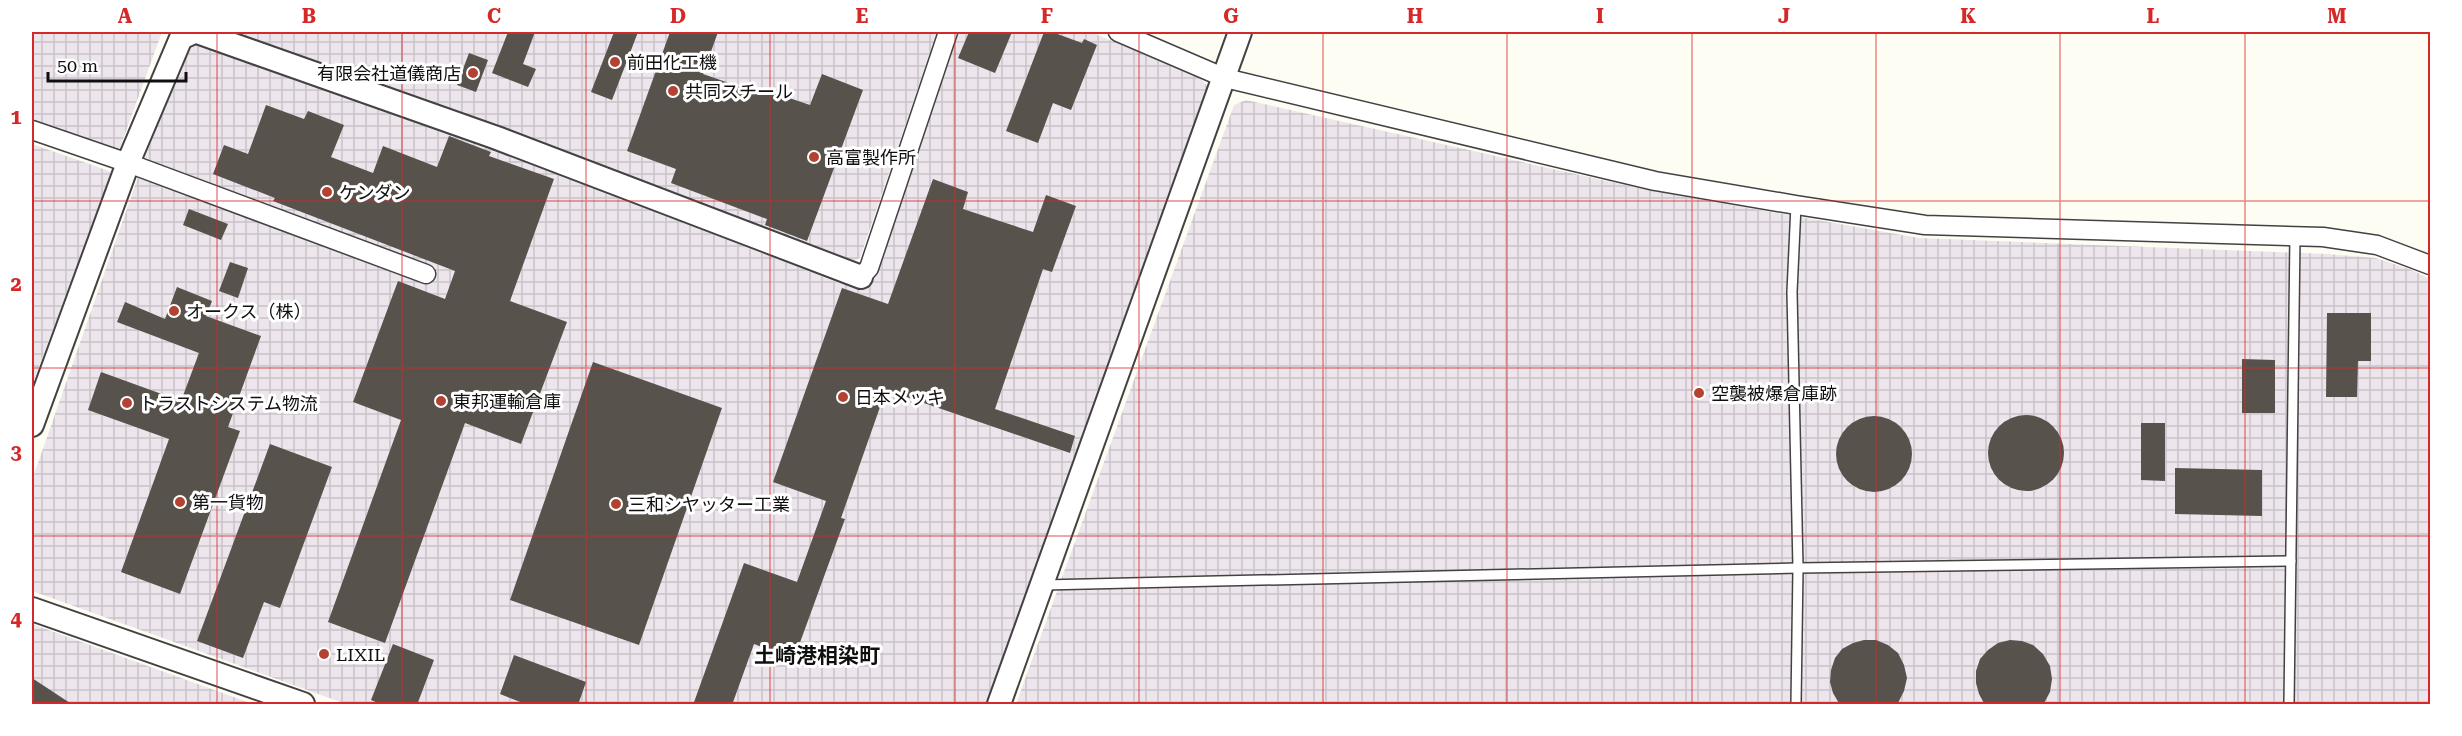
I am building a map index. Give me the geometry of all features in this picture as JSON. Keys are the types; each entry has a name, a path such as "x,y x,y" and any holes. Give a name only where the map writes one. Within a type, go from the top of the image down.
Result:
{"street":[{"path":"32,425 128,163 181,38 196,32 497,138 861,277 869,268 948,32"},
{"path":"1118,32 1225,78 1655,181 1925,225 2323,237 2377,245 2430,265"},
{"path":"999,705 1240,32"},
{"path":"32,130 128,163 426,274"},
{"path":"32,609 303,705"}],"lane":[{"path":"1796,205 1792,292 1798,568 1796,705"},
{"path":"2289,705 2295,236"},
{"path":"1043,585 1798,568 2291,561"}],"shaded area":[{"path":"32,32 162,32 118,153 32,122"},
{"path":"235,32 937,32 860,258 846,265"},
{"path":"954,32 1091,32 1201,79 1208,87 1209,98 987,704 346,704 32,591 32,480 183,56 198,39 364,99 839,283 860,284"},
{"path":"1246,100 1647,190 1919,238 2328,254 2376,258 2412,270 2430,279 2430,704 1016,704 1234,105"},
{"path":"32,144 112,172 32,385"},
{"path":"32,624 253,704 32,704"}],"building":[{"path":"508,32 535,32 523,64 536,69 528,87 492,73"},
{"name":"前田化工機","path":"614,32 638,32 612,100 591,92"},
{"path":"670,32 718,32 703,74 758,93 760,88 810,105 822,74 863,90 807,241 765,225 767,219 671,183 676,169 627,151"},
{"path":"969,32 1012,32 995,73 958,58"},
{"path":"1044,32 1052,32 1082,43 1084,39 1097,45 1071,110 1053,103 1038,143 1006,131"},
{"name":"有限会社道儀商店","path":"469,53 488,60 476,92 457,85"},
{"path":"266,105 304,119 308,111 344,125 331,157 373,173 383,146 437,167 449,136 491,152 489,156 554,179 510,301 567,322 521,444 465,423 385,643 328,622 401,420 353,402 398,281 445,299 455,271 273,201 275,198 213,174 224,145 248,154"},
{"path":"933,179 968,192 963,209 1033,232 1046,195 1076,206 1052,272 1043,269 995,409 1075,436 1070,453 886,390 841,518 845,519 794,659 754,644 732,705 693,705 744,563 797,582 826,501 773,482 842,288 888,304"},
{"path":"189,209 228,224 221,240 183,225"},
{"path":"230,262 248,268 238,298 219,291"},
{"path":"177,287 212,301 206,316 261,336 228,427 240,431 180,594 121,572 169,439 88,410 101,372 181,401 199,353 117,322 125,302 165,319"},
{"path":"2327,313 2371,313 2371,361 2358,361 2357,397 2326,397"},
{"path":"2242,359 2275,360 2275,413 2242,413"},
{"name":"三和シヤッター工業","path":"593,362 722,408 639,645 510,600"},
{"path":"2026,415 2041,418 2053,426 2061,438 2064,453 2061,468 2053,480 2041,488 2026,491 2011,488 1999,480 1991,468 1988,453 1991,438 1999,426 2011,418"},
{"path":"1874,416 1889,419 1901,427 1909,439 1912,454 1909,469 1901,481 1889,489 1874,492 1859,489 1847,481 1839,469 1836,454 1839,439 1847,427 1859,419"},
{"path":"2141,423 2165,423 2165,481 2141,480"},
{"path":"270,444 332,467 280,608 264,602 243,658 197,641"},
{"path":"2175,468 2262,470 2262,516 2175,514"},
{"path":"1864,640 1876,640 1888,645 1898,653 1907,678 1897,705 1840,705 1833,693 1830,682 1835,658 1842,649"},
{"path":"2010,640 2033,645 2043,654 2050,666 2052,679 2050,692 2043,705 1985,705 1979,694 1976,671 1980,659 1998,643"},
{"path":"393,644 434,660 417,705 383,705 371,700"},
{"path":"514,655 586,682 578,705 528,705 500,694"},
{"path":"32,678 73,705 32,705"}],"place":[{"name":"前田化工機","path":"615,62"},
{"name":"有限会社道儀商店","path":"473,73"},
{"name":"共同スチール","path":"673,91"},
{"name":"高富製作所","path":"814,157"},
{"name":"ケンダン","path":"327,192"},
{"name":"オークス（株）","path":"174,311"},
{"name":"空襲被爆倉庫跡","path":"1699,393"},
{"name":"日本メッキ","path":"843,397"},
{"name":"東邦運輸倉庫","path":"441,401"},
{"name":"トラストシステム物流","path":"127,403"},
{"name":"第一貨物","path":"180,502"},
{"name":"三和シヤッター工業","path":"616,504"},
{"name":"LIXIL","path":"324,654"}],"district":[{"name":"土崎港相染町","path":"817,656"}]}
